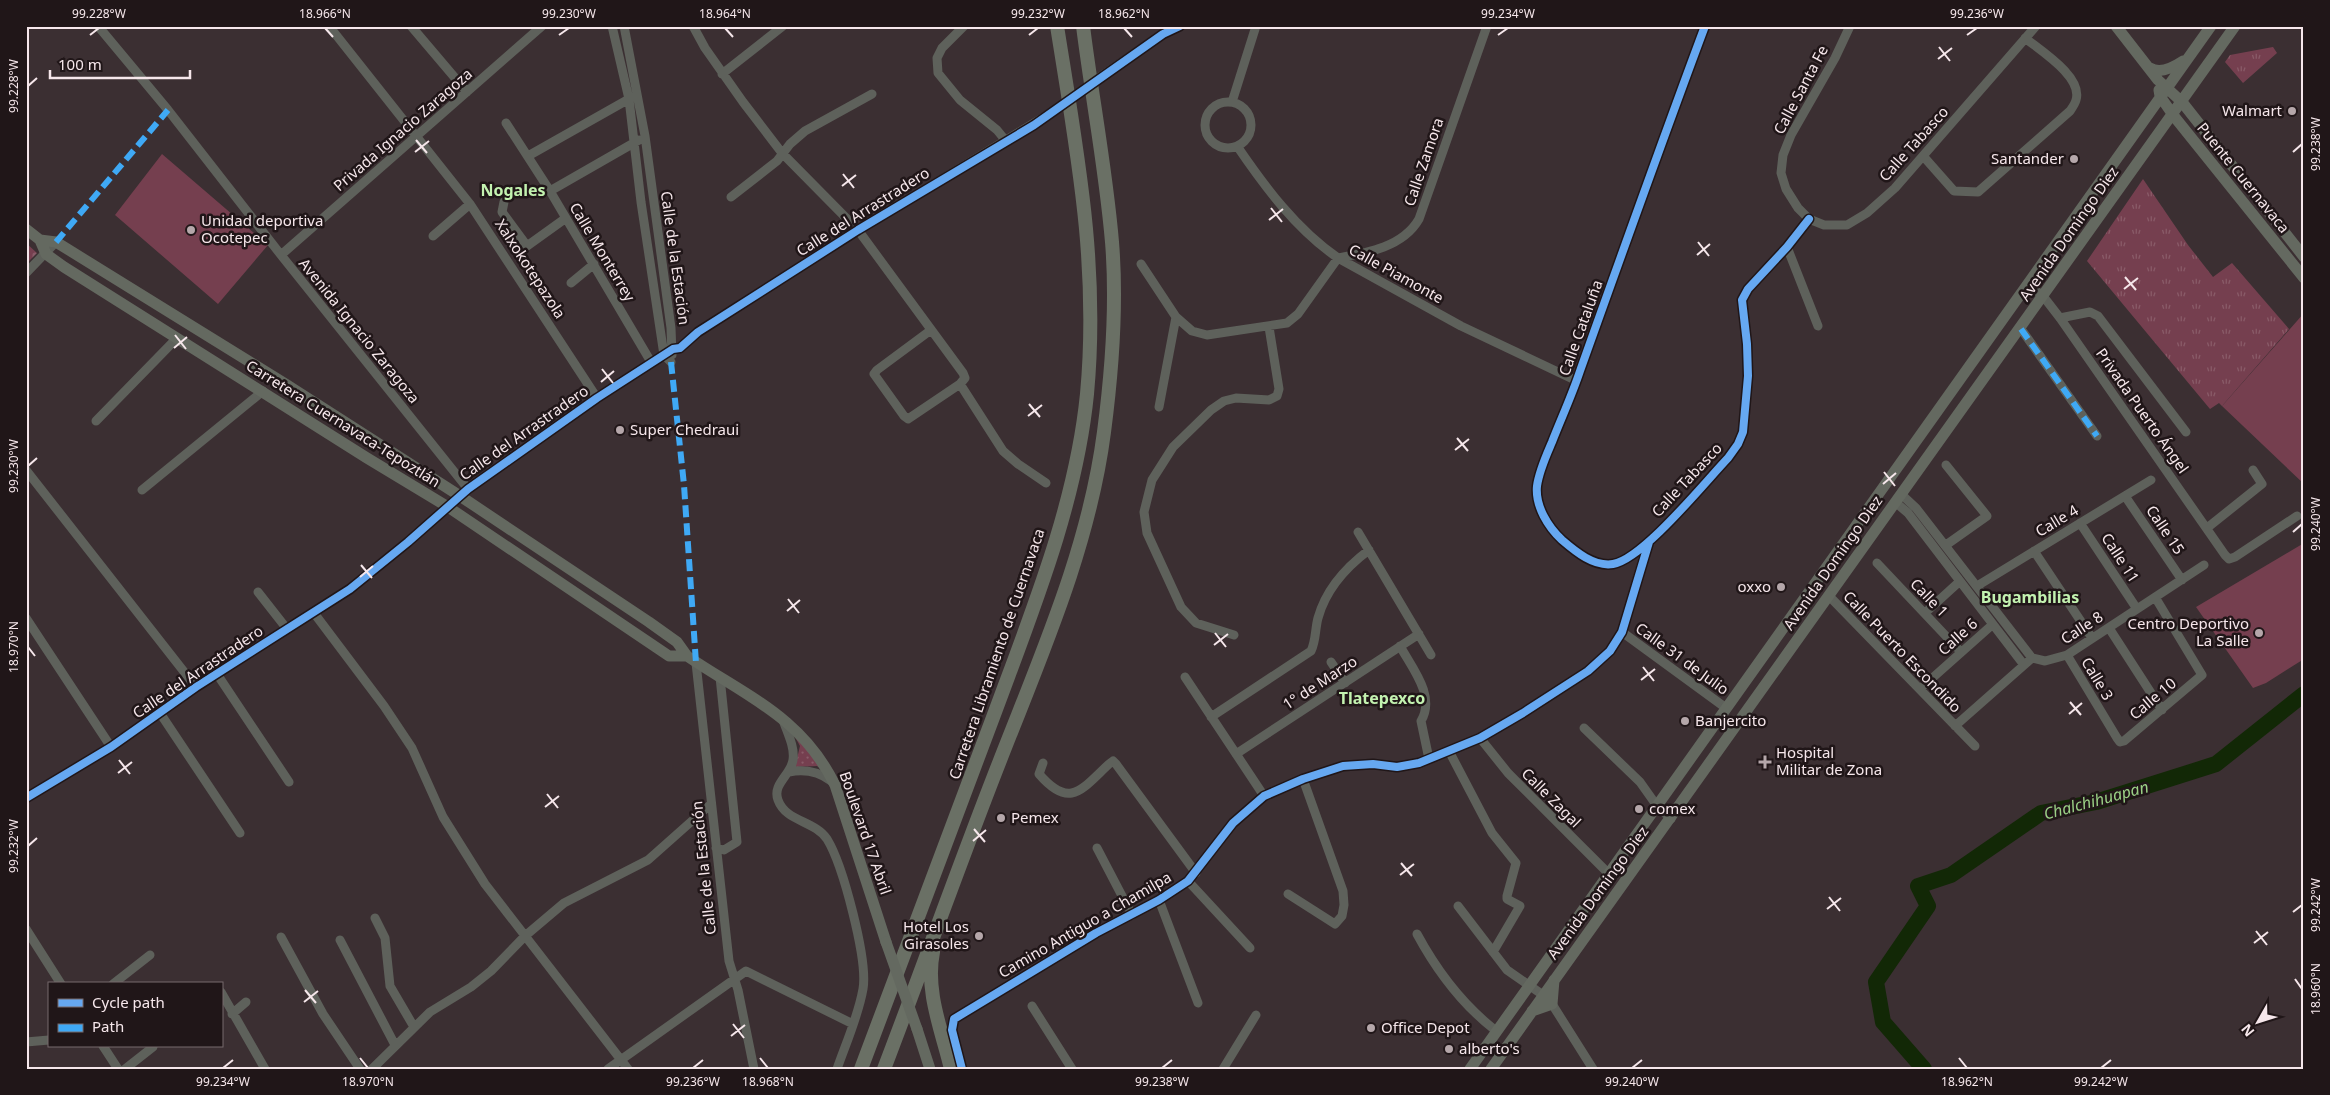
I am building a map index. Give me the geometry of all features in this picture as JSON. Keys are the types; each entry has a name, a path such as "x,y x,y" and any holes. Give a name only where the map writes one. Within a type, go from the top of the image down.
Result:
{"highway":[{"name":"Carretera Libramiento de Cuernavaca","path":"861,1069 1046,571 1077,459 1087,393 1091,284 1087,223 1077,147 1056,26"},
{"path":"884,1069 940,915 1068,584 1094,493 1104,433 1112,319 1112,244 1083,26"},
{"path":"940,915 930,977 951,1069"}],"main road":[{"name":"Puente Cuernavaca","path":"2116,26 2162,83 2182,102 2304,257"},
{"name":"Avenida Domingo Diez","path":"1470,1069 2160,96 2162,83 2192,53 2211,26"},
{"name":"Avenida Domingo Diez","path":"1491,1069 1830,597 1970,395 2021,329 2235,26"},
{"path":"2149,111 2152,90 2150,68 2160,70 2174,67 2192,53"},
{"path":"2197,79 2194,106 2205,133"},
{"name":"Puente Cuernavaca","path":"2160,96 2173,115 2304,278"},
{"path":"26,229 40,240 46,254"},
{"path":"2271,236 2279,236 2282,233 2281,229"},
{"name":"Carretera Cuernavaca-Tepoztlán","path":"40,240 56,242 464,492 677,642 692,659"},
{"name":"Carretera Cuernavaca-Tepoztlán","path":"46,254 367,458 448,506 669,656 692,659"},
{"path":"1793,612 1809,624"},
{"name":"Boulevard 17 Abril","path":"692,659 782,717 803,737 823,761 835,784 886,942 930,1069"},
{"path":"1531,1012 1552,1004 1554,980"}],"street":[{"name":"Avenida Ignacio Zaragoza","path":"98,26 168,110 464,492"},
{"name":"Xalxokotepazola","path":"329,26 470,204 597,398"},
{"path":"412,26 467,92"},
{"name":"Privada Ignacio Zaragoza","path":"281,255 542,26"},
{"name":"Calle de la Estación","path":"612,26 629,99 664,355"},
{"name":"Calle de la Estación","path":"624,26 644,136 673,349"},
{"path":"693,26 722,74 782,153 858,230 963,373 965,378 960,384 908,419 874,374 931,330"},
{"path":"722,74 783,26"},
{"path":"964,26 937,58 938,74 960,100 997,130 1006,141"},
{"path":"1100,77 1163,34 1180,26"},
{"path":"1232,102 1256,26"},
{"name":"Calle Zamora","path":"1338,258 1374,250 1395,242 1412,231 1419,219 1487,26"},
{"name":"Calle Cataluña","path":"1649,542 1626,560 1613,564 1598,563 1576,552 1557,535 1544,517 1539,504 1537,487 1542,466 1577,381 1704,26"},
{"name":"Calle Santa Fe","path":"1809,219 1798,208 1786,189 1781,173 1783,155 1791,135 1850,26"},
{"name":"Calle Tabasco","path":"1649,542 1728,458 1738,444 1743,432 1748,376 1747,344 1742,300 1748,289 1787,248 1809,219 1824,225 1846,225 1867,213 1895,188 2036,26"},
{"path":"1924,156 1954,191 1978,192 2070,111 2076,100 2077,93 2070,76 2025,38"},
{"path":"731,197 776,161 805,131 872,94"},
{"path":"528,156 629,99"},
{"path":"1223,102 1232,102 1240,105 1250,118 1249,135 1237,146 1220,146 1213,142 1205,128 1209,112 1223,102"},
{"name":"Calle del Arrastradero","path":"26,798 111,747 196,687 350,589 408,542 464,492 597,398 673,349 680,348 698,332 858,230 1052,112"},
{"name":"Calle Monterrey","path":"506,123 550,191 652,362"},
{"path":"550,191 644,136"},
{"name":"Calle Piamonte","path":"1237,146 1268,191 1323,248 1461,326 1577,381"},
{"path":"504,202 502,212 527,246 566,218"},
{"path":"433,236 470,204"},
{"path":"26,273 56,242"},
{"path":"1787,248 1818,326"},
{"path":"1142,264 1176,317 1192,331 1206,335 1286,323 1298,314 1338,258"},
{"path":"571,283 594,264"},
{"name":"Privada Puerto Ángel","path":"2027,284 2043,296 2060,318 2229,558 2297,516"},
{"path":"2060,318 2090,312 2098,316 2186,432"},
{"path":"1158,407 1176,317"},
{"path":"1234,636 1196,623 1181,607 1146,534 1144,512 1152,480 1173,447 1211,410 1224,401 1236,398 1269,400 1277,396 1279,389 1269,327"},
{"path":"2021,329 2097,436"},
{"path":"96,421 177,338"},
{"path":"960,384 1003,451 1018,464 1046,482"},
{"path":"142,490 263,391"},
{"path":"1946,465 1987,516 1946,545"},
{"name":"Calle del Arrastradero","path":"26,470 196,687"},
{"path":"2207,528 2262,484 2253,470"},
{"name":"Calle 4","path":"1977,586 2151,480"},
{"name":"Calle 15","path":"2125,496 2182,580"},
{"path":"1898,498 1914,505 2032,658 1955,726"},
{"path":"1898,498 1959,582 2024,665"},
{"name":"Calle 11","path":"2080,523 2137,610"},
{"path":"1358,532 1432,655"},
{"name":"Camino Antiguo a Chamilpa","path":"962,1069 952,1030 954,1019 1096,933 1159,900 1188,881 1233,823 1264,796 1304,779 1343,766 1372,764 1397,767 1429,759 1480,738 1523,714 1588,671 1610,650 1622,632 1649,542"},
{"path":"1211,717 1311,651 1315,644 1318,619 1324,601 1338,578 1368,550"},
{"path":"2034,551 2092,638"},
{"name":"Calle 1","path":"1877,563 1961,652"},
{"name":"Calle 8","path":"2032,658 2046,661 2067,655 2204,565"},
{"path":"1925,613 1959,582"},
{"path":"258,592 287,630"},
{"name":"Calle Puerto Escondido","path":"1830,597 1975,746"},
{"name":"Calle 10","path":"2120,742 2124,741 2162,710 2202,675 2155,597"},
{"path":"314,613 384,706 412,748 442,817 485,884 628,1069"},
{"path":"26,618 111,747"},
{"name":"Calle 6","path":"1920,689 1992,625"},
{"path":"2109,628 2162,710"},
{"name":"Calle 31 de Julio","path":"1622,632 1726,708"},
{"name":"1° de Marzo","path":"1236,754 1419,634"},
{"path":"1400,646 1424,690 1427,711 1421,721 1429,759"},
{"name":"Calle 3","path":"2067,655 2120,742"},
{"name":"Calle de la Estación","path":"692,659 729,961 735,979 754,1069"},
{"path":"1331,662 1344,683"},
{"path":"217,674 289,782"},
{"path":"1185,677 1264,796"},
{"path":"716,848 724,850 736,842 720,678"},
{"path":"160,713 240,833"},
{"path":"782,717 793,748 793,760 789,772 778,786 776,795 778,803 784,812 811,826 826,839 842,874 862,962 863,988 837,1069"},
{"path":"1584,728 1640,782 1657,806 1670,818"},
{"name":"Calle Zagal","path":"1480,738 1508,774 1608,873"},
{"path":"1449,751 1492,833 1516,863 1506,896 1507,899 1520,906 1493,952"},
{"path":"1043,763 1039,774 1056,792 1065,794 1080,791 1109,764 1113,762 1116,764 1196,872"},
{"path":"789,772 799,770 813,771 823,775 835,784"},
{"path":"1288,894 1335,924 1342,916 1344,905 1339,876 1304,779"},
{"path":"372,1069 430,1012 471,987 491,971 525,936 564,903 648,860 711,804"},
{"path":"1097,848 1132,915"},
{"path":"1188,881 1250,948"},
{"path":"1159,900 1198,1003"},
{"path":"1458,906 1507,970 1543,995 1552,1004 1593,1069"},
{"path":"375,918 385,938 390,986 414,1027"},
{"path":"26,930 60,982"},
{"path":"1417,934 1443,974 1474,1014 1496,1030"},
{"path":"281,937 323,1014 360,1069"},
{"path":"340,940 395,1045"},
{"path":"116,982 150,955"},
{"path":"608,1069 746,971 853,1024"},
{"path":"222,994 265,1069"},
{"path":"232,1014 246,1002"},
{"path":"1032,1006 1072,1069"},
{"path":"1223,1069 1256,1015"},
{"path":"26,1042 48,1040"},
{"path":"103,1048 118,1069"},
{"path":"125,1069 151,1048"}],"green space":[{"path":"2273,47 2277,53 2243,83 2225,62 2230,55"},
{"name":"Unidad deportiva Ocotepec","path":"162,154 268,245 218,304 115,215"},
{"path":"2143,179 2188,245 2213,277 2232,263 2289,329 2222,406 2219,403 2210,409 2087,261"},
{"path":"26,243 37,253 26,264"},
{"path":"2304,313 2304,484 2222,406"},
{"name":"Centro Deportivo La Salle","path":"2304,543 2304,659 2266,683 2253,688 2196,607"},
{"path":"793,733 829,773 817,766 795,767 800,746"}],"waterway":[{"name":"Chalchihuapan","path":"1924,1069 1883,1022 1876,982 1928,906 1918,886 1951,875 2041,813 2096,802 2216,764 2304,694"}],"tunnel":[{"path":"1052,112 1094,82"}],"marked path":[{"path":"56,242 168,110"},
{"path":"2021,329 2097,436"},
{"path":"671,362 684,485 696,663"}],"cycle path":[{"path":"26,798 111,747 196,687 350,589 408,542 468,489 597,398 673,349 680,348 698,332 858,230 1034,125 1163,34 1180,26"},
{"path":"1705,26 1577,380 1538,480 1538,501 1547,522 1557,535 1579,554 1592,561 1606,564 1613,564 1626,559 1657,535 1728,458 1738,444 1743,432 1748,376 1747,344 1742,300 1748,289 1787,247 1809,219"},
{"path":"962,1069 952,1030 954,1019 1096,933 1159,900 1188,881 1233,823 1264,796 1303,779 1343,766 1373,764 1397,767 1419,763 1480,738 1588,671 1610,651 1622,632 1649,542"}],"place":[{"name":"Walmart","path":"2292,111"},
{"name":"Santander","path":"2074,159"},
{"name":"Unidad deportiva Ocotepec","path":"191,230"},
{"name":"Super Chedraui","path":"620,430"},
{"name":"oxxo","path":"1781,587"},
{"name":"Centro Deportivo La Salle","path":"2259,633"},
{"name":"Banjercito","path":"1685,721"},
{"name":"Hospital Militar de Zona","path":"1765,762"},
{"name":"comex","path":"1639,809"},
{"name":"Pemex","path":"1001,818"},
{"name":"Hotel Los Girasoles","path":"979,936"},
{"name":"Office Depot","path":"1371,1028"},
{"name":"alberto's","path":"1449,1049"}],"district":[{"name":"Nogales","path":"513,190"},
{"name":"Bugambilias","path":"2030,597"},
{"name":"Tlatepexco","path":"1382,698"}]}
